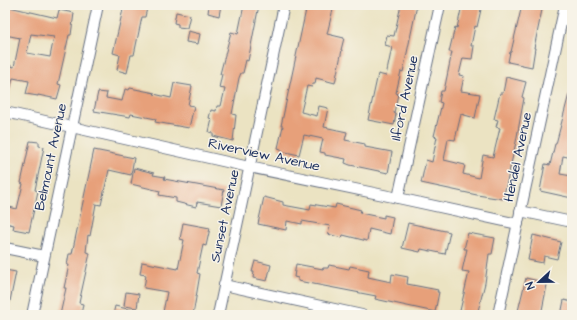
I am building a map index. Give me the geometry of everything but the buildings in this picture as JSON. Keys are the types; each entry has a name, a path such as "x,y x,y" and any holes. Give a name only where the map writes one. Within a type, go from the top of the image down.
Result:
{"street":[{"name":"Belmount Avenue","path":"32,315 98,5"},
{"name":"Sunset Avenue","path":"218,315 284,5"},
{"name":"Ilford Avenue","path":"398,198 440,5"},
{"name":"Hendel Avenue","path":"498,315 565,5"},
{"name":"Riverview Avenue","path":"5,112 249,167 518,224"},
{"path":"520,211 572,222"},
{"path":"5,248 44,256"},
{"path":"224,285 362,315"}]}
